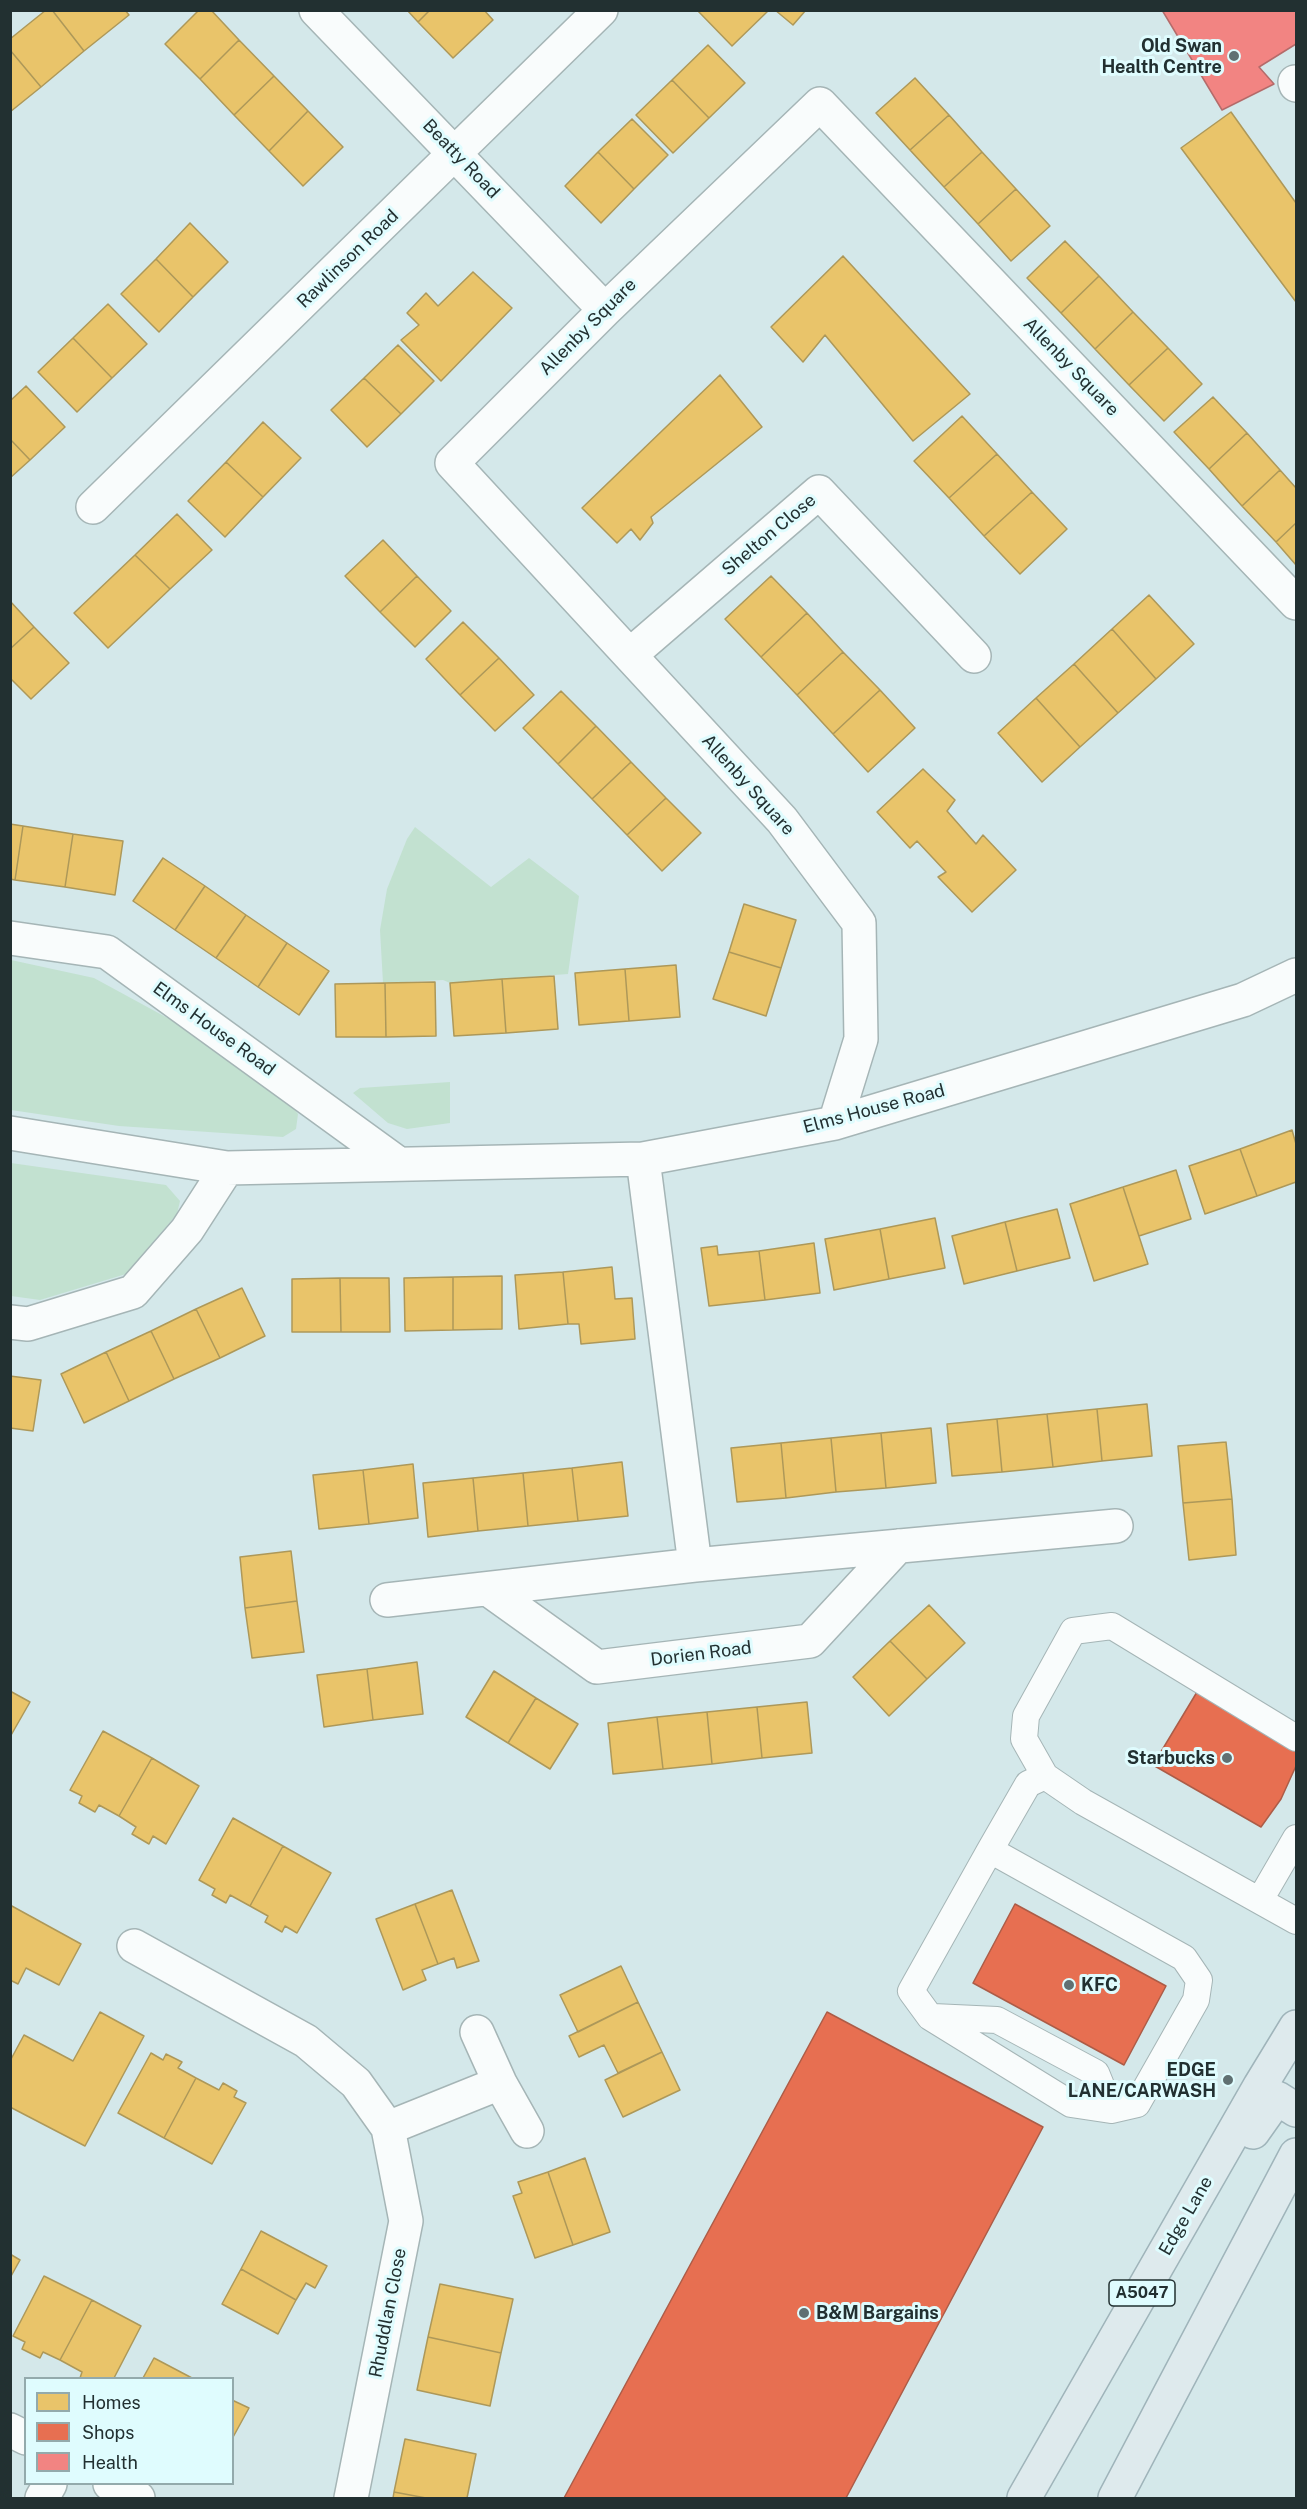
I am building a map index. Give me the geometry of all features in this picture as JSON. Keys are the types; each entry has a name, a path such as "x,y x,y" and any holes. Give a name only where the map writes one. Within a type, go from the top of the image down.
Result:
{"highway":[{"name":"Edge Lane","path":"1023,2499 1296,2027"},
{"path":"1153,2273 1277,2098 1296,2109"},
{"path":"1115,2499 1296,2155"}],"street":[{"name":"Beatty Road","path":"316,10 605,310"},
{"name":"Rawlinson Road","path":"93,507 602,10"},
{"name":"Allenby Square","path":"835,1123 861,1039 859,923 782,820 452,463 605,310 820,104 1296,603"},
{"name":"Shelton Close","path":"630,654 819,492 974,656"},
{"name":"Elms House Road","path":"10,938 107,952 399,1164"},
{"name":"Elms House Road","path":"10,1133 227,1168 643,1159 835,1123 1243,1000 1296,975"},
{"path":"643,1159 695,1565"},
{"path":"10,1322 28,1324 134,1292 188,1230 227,1168"},
{"path":"387,1600 695,1565 1116,1526"},
{"name":"Dorien Road","path":"488,1590 597,1667 810,1641 898,1546"},
{"name":"Rhuddlan Close","path":"134,1946 306,2041 356,2083 388,2128 406,2221 351,2499"},
{"path":"477,2032 527,2131"},
{"path":"388,2128 501,2083"},
{"path":"10,2430 24,2437"},
{"path":"42,2499 49,2485"},
{"path":"112,2485 138,2499"}],"lane":[{"path":"1296,1738 1112,1626 1074,1631 1026,1716 1024,1739 1045,1776 1083,1802 1296,1921"},
{"path":"990,1850 1184,1958 1200,1980 1196,2000 1137,2104 1111,2110 1071,2104 930,2017 911,1991 990,1850 1028,1784 1045,1776"},
{"path":"1260,1900 1296,1838"},
{"path":"930,2017 997,2020 1096,2073 1111,2110"}],"green space":[{"path":"415,827 491,887 529,858 579,896 568,974 450,983 443,980 383,983 380,930 387,889 407,839"},
{"path":"11,960 94,978 287,1083 286,1099 298,1114 296,1129 283,1137 119,1126 11,1110"},
{"path":"450,1082 450,1123 407,1129 388,1123 353,1093 360,1088"},
{"path":"11,1163 166,1185 180,1201 177,1214 126,1274 40,1300 11,1296"}],"building: Homes":[{"path":"46,10 52,10 84,51 41,87 10,50 10,39"},
{"path":"52,10 125,10 129,15 84,51"},
{"path":"199,10 211,10 239,40 200,79 165,44"},
{"path":"407,10 430,10 418,22"},
{"path":"430,10 484,10 493,20 453,58 418,22"},
{"path":"697,10 769,10 732,46"},
{"path":"775,10 806,10 793,25"},
{"path":"239,40 274,76 234,115 200,79"},
{"path":"708,45 745,83 709,118 672,80"},
{"path":"10,50 41,87 10,112"},
{"path":"274,76 308,111 269,151 234,115"},
{"path":"915,78 949,115 910,150 876,113"},
{"path":"672,80 709,118 673,153 636,115"},
{"path":"308,111 343,147 303,186 269,151"},
{"path":"1231,112 1296,203 1296,302 1181,148"},
{"path":"949,115 982,152 944,187 910,150"},
{"path":"632,119 668,155 634,189 598,152"},
{"path":"598,152 634,189 601,223 565,186"},
{"path":"982,152 1016,189 978,224 944,187"},
{"path":"1016,189 1050,226 1011,261 978,224"},
{"path":"190,223 228,262 193,297 156,259"},
{"path":"1065,241 1099,276 1061,313 1027,278"},
{"path":"843,256 970,394 913,441 825,335 803,362 771,327"},
{"path":"156,259 193,297 159,332 121,294"},
{"path":"473,272 512,308 441,381 401,340 419,325 407,313 426,293 438,306"},
{"path":"1099,276 1133,312 1095,349 1061,313"},
{"path":"108,304 147,344 112,378 73,338"},
{"path":"1133,312 1168,348 1129,385 1095,349"},
{"path":"73,338 112,378 77,412 38,372"},
{"path":"398,345 434,381 401,414 364,378"},
{"path":"1168,348 1202,384 1164,421 1129,385"},
{"path":"720,375 762,427 651,517 653,523 640,540 631,529 617,543 582,508"},
{"path":"364,378 401,414 367,447 331,410"},
{"path":"26,386 65,427 30,460 10,439 10,401"},
{"path":"1213,397 1247,433 1209,469 1174,432"},
{"path":"962,416 997,454 949,498 914,461"},
{"path":"263,422 301,458 263,497 226,462"},
{"path":"1247,433 1280,470 1242,506 1209,469"},
{"path":"10,439 30,460 10,478"},
{"path":"997,454 1032,492 984,536 949,498"},
{"path":"226,462 263,497 225,537 188,501"},
{"path":"1280,470 1296,488 1296,523 1276,542 1242,506"},
{"path":"1032,492 1067,529 1020,574 984,536"},
{"path":"177,514 212,550 170,589 135,555"},
{"path":"1296,523 1296,565 1276,542"},
{"path":"383,540 417,576 380,612 345,576"},
{"path":"135,555 170,589 108,648 74,613"},
{"path":"417,576 451,611 415,647 380,612"},
{"path":"771,576 807,613 761,657 725,619"},
{"path":"1149,595 1194,644 1156,679 1112,629"},
{"path":"10,601 34,627 10,649"},
{"path":"807,613 843,652 797,695 761,657"},
{"path":"463,622 499,658 460,695 426,659"},
{"path":"34,627 69,663 31,699 10,678 10,649"},
{"path":"1112,629 1156,679 1118,713 1074,664"},
{"path":"843,652 880,690 833,734 797,695"},
{"path":"499,658 534,695 495,731 460,695"},
{"path":"1074,664 1118,713 1080,747 1036,698"},
{"path":"880,690 915,728 868,772 833,734"},
{"path":"561,691 596,726 558,764 523,728"},
{"path":"1036,698 1080,747 1042,782 998,733"},
{"path":"596,726 631,762 592,799 558,764"},
{"path":"631,762 666,798 627,835 592,799"},
{"path":"923,769 955,800 947,811 976,844 983,835 1016,870 972,912 938,877 946,872 917,841 910,848 877,812"},
{"path":"666,798 701,833 662,871 627,835"},
{"path":"10,824 23,826 15,880 10,879"},
{"path":"23,826 73,834 65,887 15,880"},
{"path":"73,834 123,841 115,895 65,887"},
{"path":"163,858 205,886 175,930 133,901"},
{"path":"205,886 246,915 216,958 175,930"},
{"path":"744,904 796,920 781,968 729,952"},
{"path":"246,915 287,943 258,987 216,958"},
{"path":"287,943 329,971 299,1015 258,987"},
{"path":"729,952 781,968 766,1016 713,999"},
{"path":"676,965 680,1017 629,1021 625,969"},
{"path":"625,969 629,1021 579,1025 575,973"},
{"path":"554,976 558,1029 506,1033 502,979"},
{"path":"502,979 506,1033 454,1036 450,983"},
{"path":"435,982 436,1036 386,1037 385,983"},
{"path":"385,983 386,1037 336,1037 335,984"},
{"path":"1292,1130 1296,1144 1296,1182 1257,1196 1240,1149"},
{"path":"1240,1149 1257,1196 1205,1214 1189,1166"},
{"path":"1176,1170 1191,1219 1139,1236 1123,1187"},
{"path":"1123,1187 1148,1264 1094,1281 1070,1204"},
{"path":"1057,1209 1070,1258 1017,1271 1005,1222"},
{"path":"935,1218 945,1268 889,1279 880,1229"},
{"path":"1005,1222 1017,1271 964,1284 952,1236"},
{"path":"880,1229 889,1279 834,1290 825,1239"},
{"path":"814,1243 820,1293 765,1300 759,1251"},
{"path":"717,1246 718,1255 759,1251 765,1300 709,1306 701,1248"},
{"path":"612,1267 615,1299 632,1298 635,1339 581,1344 579,1324 568,1324 563,1272"},
{"path":"563,1272 568,1324 519,1329 515,1275"},
{"path":"502,1276 502,1329 453,1330 453,1277"},
{"path":"453,1277 453,1330 405,1331 404,1278"},
{"path":"340,1278 389,1278 390,1332 341,1332"},
{"path":"340,1278 341,1332 292,1332 292,1279"},
{"path":"242,1288 265,1336 220,1358 196,1309"},
{"path":"196,1309 220,1358 174,1379 151,1331"},
{"path":"151,1331 174,1379 129,1401 106,1352"},
{"path":"106,1352 129,1401 84,1423 61,1374"},
{"path":"10,1376 41,1380 33,1431 10,1428"},
{"path":"1147,1404 1152,1456 1102,1461 1097,1409"},
{"path":"1097,1409 1102,1461 1053,1467 1047,1414"},
{"path":"1047,1414 1053,1467 1002,1472 997,1419"},
{"path":"997,1419 1002,1472 952,1476 947,1424"},
{"path":"931,1428 936,1483 886,1488 881,1433"},
{"path":"881,1433 886,1488 836,1492 831,1438"},
{"path":"831,1438 836,1492 786,1498 781,1443"},
{"path":"1226,1442 1232,1499 1183,1503 1178,1446"},
{"path":"781,1443 786,1498 737,1502 731,1448"},
{"path":"622,1462 628,1516 578,1521 572,1468"},
{"path":"413,1464 418,1518 369,1524 363,1470"},
{"path":"572,1468 578,1521 528,1526 523,1473"},
{"path":"363,1470 369,1524 319,1529 313,1475"},
{"path":"523,1473 528,1526 478,1531 473,1478"},
{"path":"473,1478 478,1531 428,1537 423,1483"},
{"path":"1232,1499 1236,1555 1189,1560 1183,1503"},
{"path":"291,1551 297,1601 245,1608 240,1557"},
{"path":"297,1601 304,1652 252,1658 245,1608"},
{"path":"929,1605 965,1643 927,1679 890,1641"},
{"path":"890,1641 927,1679 889,1716 853,1677"},
{"path":"417,1662 423,1714 373,1720 367,1669"},
{"path":"367,1669 373,1720 324,1727 317,1675"},
{"path":"494,1671 536,1698 508,1743 466,1717"},
{"path":"10,1691 30,1702 10,1737"},
{"path":"536,1698 578,1724 550,1769 508,1743"},
{"path":"807,1702 812,1753 762,1758 757,1707"},
{"path":"757,1707 762,1758 712,1764 707,1712"},
{"path":"707,1712 712,1764 663,1769 657,1717"},
{"path":"657,1717 663,1769 613,1774 608,1723"},
{"path":"103,1731 152,1758 119,1816 99,1805 95,1812 79,1803 82,1796 70,1790"},
{"path":"152,1758 199,1786 166,1844 153,1836 149,1844 132,1834 136,1827 119,1816"},
{"path":"233,1818 283,1846 250,1906 230,1895 226,1903 212,1895 215,1889 199,1880"},
{"path":"283,1846 331,1873 297,1933 285,1926 282,1932 265,1922 268,1916 250,1906"},
{"path":"452,1890 479,1961 457,1968 454,1958 438,1964 415,1904"},
{"path":"415,1904 438,1964 422,1970 426,1980 403,1990 376,1919"},
{"path":"10,1905 81,1944 59,1985 26,1968 18,1984 10,1980"},
{"path":"621,1966 638,2002 578,2032 560,1995"},
{"path":"638,2002 662,2052 618,2073 604,2045 579,2057 569,2036"},
{"path":"100,2012 144,2036 85,2146 10,2107 10,2061 24,2035 73,2061"},
{"path":"662,2052 680,2090 623,2117 605,2080"},
{"path":"151,2053 163,2060 166,2054 182,2062 178,2068 196,2078 164,2138 118,2113"},
{"path":"196,2078 219,2090 223,2083 237,2091 234,2097 246,2103 212,2164 164,2138"},
{"path":"585,2158 610,2232 573,2245 548,2172"},
{"path":"548,2172 573,2245 535,2258 513,2196 522,2193 518,2182"},
{"path":"261,2231 327,2266 315,2288 306,2283 296,2300 241,2269"},
{"path":"10,2254 20,2260 10,2278"},
{"path":"241,2269 296,2300 278,2334 222,2304"},
{"path":"44,2276 92,2300 60,2360 43,2352 40,2358 22,2349 25,2342 13,2336"},
{"path":"440,2284 513,2299 501,2353 428,2337"},
{"path":"92,2300 141,2326 115,2377 80,2377 82,2372 60,2360"},
{"path":"428,2337 501,2353 490,2406 417,2390"},
{"path":"154,2358 190,2377 144,2377"},
{"path":"234,2401 249,2408 234,2435"},
{"path":"405,2439 476,2454 467,2498 426,2498 394,2492"},
{"path":"394,2492 426,2498 393,2498"}],"building: Shops":[{"name":"Starbucks","path":"1197,1692 1296,1751 1296,1766 1281,1799 1261,1827 1153,1765"},
{"name":"KFC","path":"1015,1904 1166,1986 1124,2065 973,1983"},
{"name":"B&M Bargains","path":"827,2012 1043,2127 846,2498 564,2498"}],"building: Health":[{"name":"Old Swan Health Centre","path":"1162,10 1296,10 1296,44 1259,67 1274,84 1222,110"}],"place":[{"name":"Old Swan Health Centre","path":"1234,56"},
{"name":"Starbucks","path":"1227,1758"},
{"name":"KFC","path":"1069,1985"},
{"name":"EDGE LANE/CARWASH","path":"1228,2080"},
{"name":"B&M Bargains","path":"804,2313"}]}
